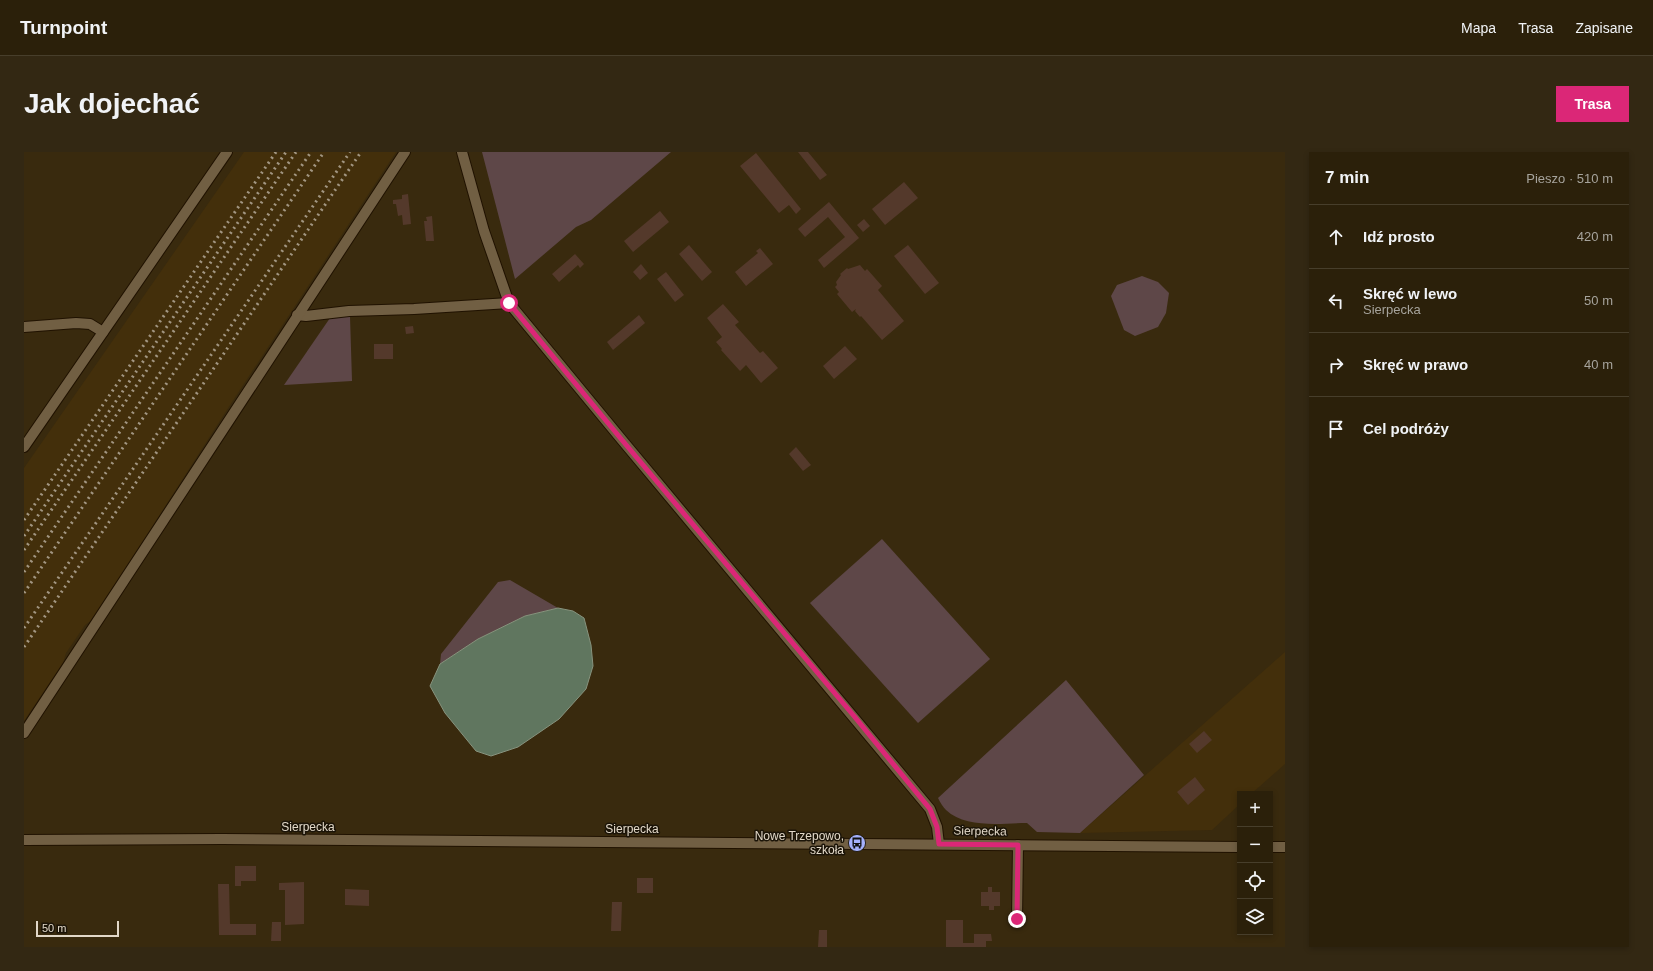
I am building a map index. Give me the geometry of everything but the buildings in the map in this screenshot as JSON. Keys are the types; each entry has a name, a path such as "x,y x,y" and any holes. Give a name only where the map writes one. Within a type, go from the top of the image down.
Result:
{"street":[{"path":"24,447 227,152"},
{"path":"24,733 405,152"},
{"path":"462,152 484,230 509,303 926,804 935,819 939,844"},
{"path":"297,315 306,316 349,311 414,309 509,303"},
{"path":"24,327 76,323 90,324 103,332"},
{"name":"Sierpecka","path":"24,840 222,839 1237,847"},
{"path":"1017,919 1018,845"},
{"path":"1273,847 1285,847"}],"shaded area":[{"path":"244,152 396,152 230,405 93,619 85,625 66,653 63,663 24,721 24,468"},
{"path":"482,152 671,152 591,220 576,227 515,279"},
{"path":"1142,276 1158,282 1169,293 1166,313 1158,327 1135,336 1124,330 1111,296 1117,285"},
{"path":"350,316 352,381 284,385 330,318"},
{"path":"882,539 990,659 918,723 810,603"},
{"path":"510,580 558,608 525,616 478,639 440,664 441,654 498,582"},
{"path":"558,608 573,611 584,618 591,645 593,666 586,689 559,719 518,747 491,756 476,751 445,713 430,686 440,664 478,639 525,616"},
{"path":"1285,652 1285,764 1254,791 1237,791 1237,807 1212,830 1080,833"},
{"path":"1066,680 1144,775 1080,833 1037,832 1027,823 985,824 964,820 954,816 946,810 938,798"}],"railway":[{"path":"24,520 276,152"},
{"path":"24,536 286,152"},
{"path":"24,550 296,152"},
{"path":"24,572 311,152"},
{"path":"24,593 324,152"},
{"path":"24,628 350,152"},
{"path":"24,647 361,152"}],"place":[{"name":"Nowe Trzepowo, szkoła","path":"857,843"}],"route":[{"path":"509,303 930,809 935,819 939,844 1018,845 1017,919"}]}
